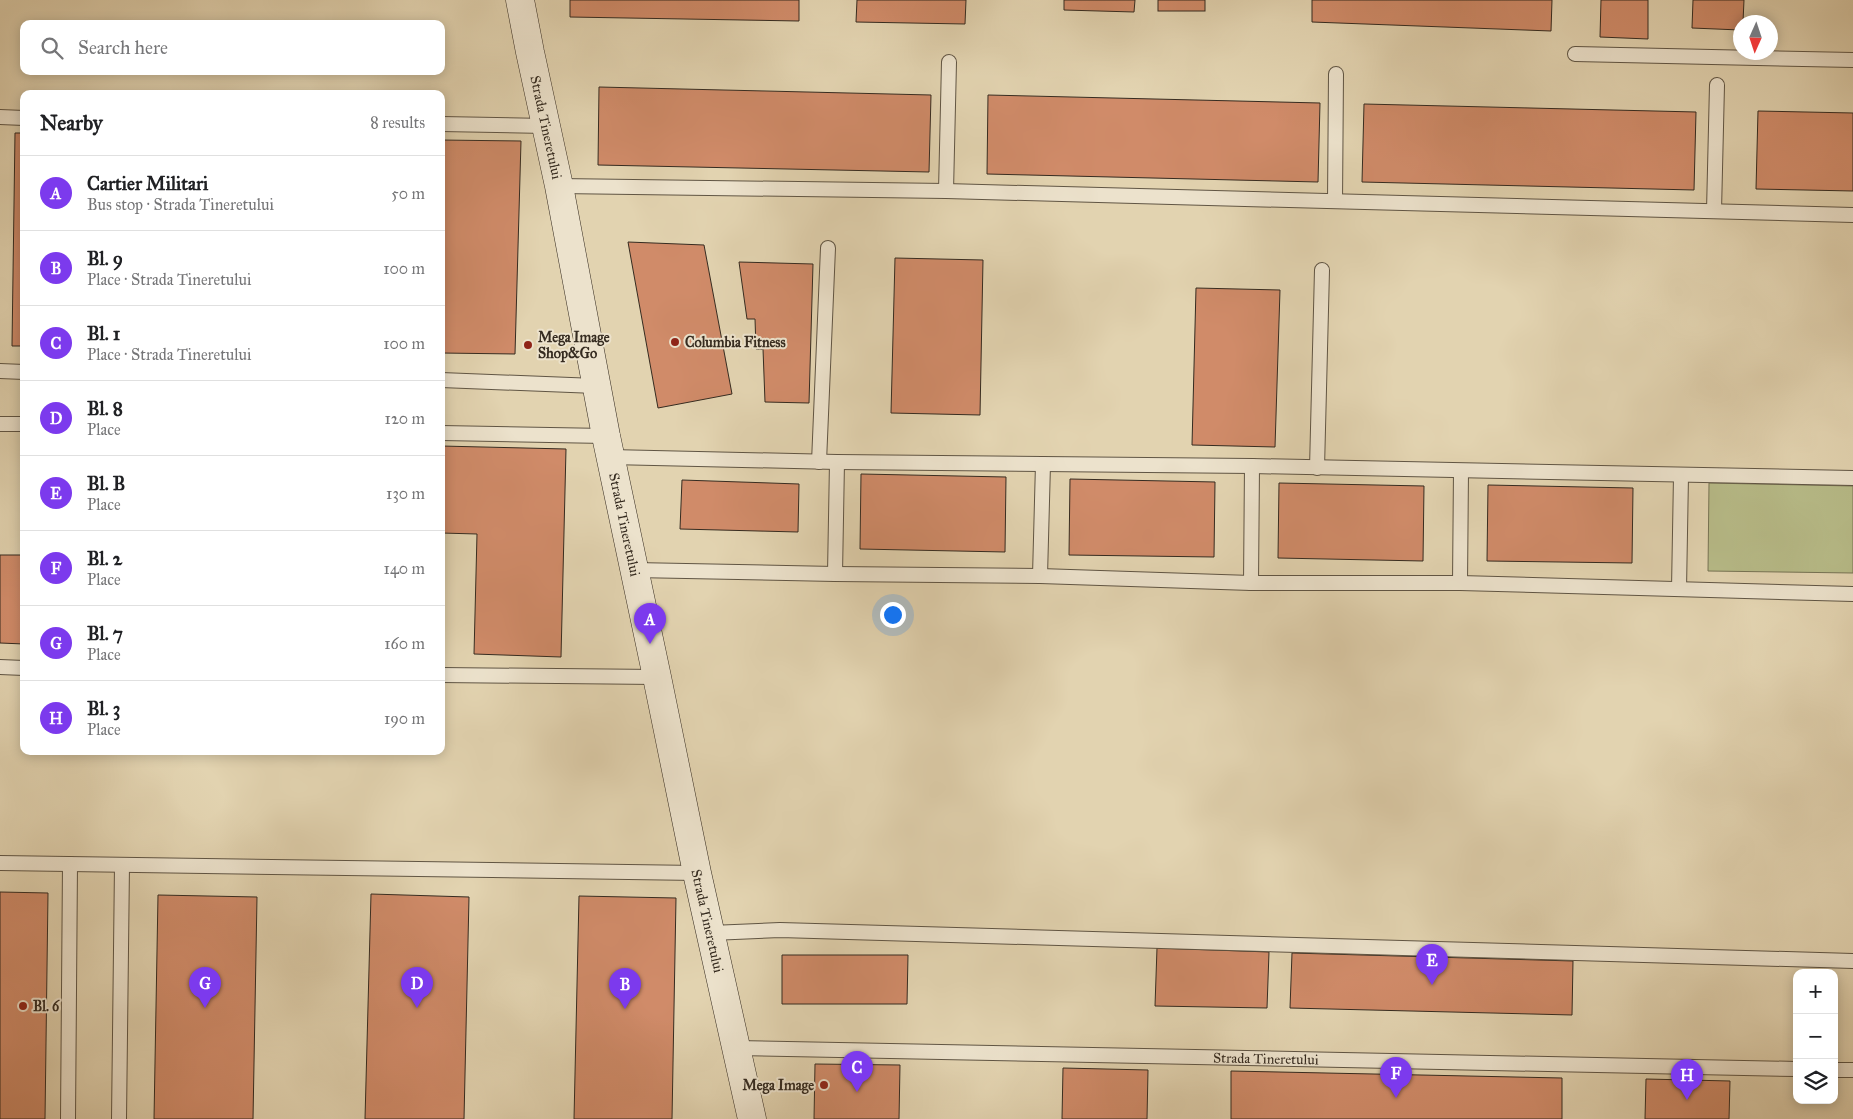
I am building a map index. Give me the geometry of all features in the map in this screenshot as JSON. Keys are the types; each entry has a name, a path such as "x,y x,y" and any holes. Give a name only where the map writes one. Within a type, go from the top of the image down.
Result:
{"street":[{"name":"Strada Tineretului","path":"520,0 559,186 608,447 696,873 752,1119"}],"lane":[{"path":"1575,54 1853,60"},
{"path":"946,191 949,62"},
{"path":"1335,201 1336,74"},
{"path":"1714,211 1718,84"},
{"path":"0,117 20,118"},
{"path":"445,124 546,126"},
{"path":"559,186 946,191 1853,215"},
{"path":"819,462 828,248"},
{"path":"1317,468 1322,270"},
{"path":"0,371 20,372"},
{"path":"445,380 596,386"},
{"path":"0,424 20,424"},
{"path":"445,433 819,462 1252,466 1853,478"},
{"path":"835,574 836,462"},
{"path":"1040,576 1042,464"},
{"path":"1251,583 1252,466"},
{"path":"1460,583 1461,471"},
{"path":"1680,589 1681,476"},
{"path":"634,570 1040,576 1251,583 1460,583 1853,594"},
{"path":"0,667 20,668"},
{"path":"445,675 657,677"},
{"path":"0,863 696,873"},
{"path":"68,1119 70,864"},
{"path":"119,1119 122,865"},
{"path":"710,933 780,930 1853,960"},
{"name":"Strada Tineretului","path":"736,1048 1793,1069"},
{"path":"1838,1070 1853,1070"}],"green space":[{"path":"1709,483 1853,486 1853,573 1708,571"}],"building":[{"path":"570,0 799,0 799,21 570,17"},
{"path":"857,0 966,0 965,24 856,22"},
{"path":"1064,0 1135,0 1134,12 1064,10"},
{"path":"1158,0 1205,0 1205,11 1158,11"},
{"path":"1312,0 1552,0 1551,31 1312,22"},
{"path":"1601,0 1648,0 1648,39 1600,37"},
{"path":"1693,0 1744,0 1743,15 1733,15 1733,30 1692,28"},
{"path":"599,87 931,95 929,172 598,165"},
{"path":"988,95 1320,103 1318,182 987,174"},
{"path":"1364,104 1696,112 1694,190 1362,182"},
{"path":"1758,111 1853,113 1853,191 1756,189"},
{"path":"15,133 20,133 20,346 12,346"},
{"path":"445,140 521,141 515,354 445,353"},
{"path":"628,242 704,245 732,394 658,408"},
{"path":"895,258 983,260 980,415 891,413"},
{"path":"739,262 813,264 809,403 765,402 763,349 756,349 755,319 747,319"},
{"path":"1196,288 1280,290 1275,447 1192,445"},
{"path":"445,446 566,449 561,657 474,654 477,534 445,533"},
{"path":"861,474 1006,477 1005,552 860,549"},
{"path":"1070,479 1215,482 1214,557 1069,555"},
{"path":"682,480 799,484 798,532 680,529"},
{"path":"1279,483 1424,486 1423,561 1278,558"},
{"path":"1488,485 1633,488 1632,563 1487,561"},
{"path":"0,555 20,555 20,644 0,643"},
{"name":"Bl. 6","path":"0,892 48,893 45,1119 0,1119"},
{"path":"371,894 469,897 464,1119 365,1119"},
{"path":"158,895 257,897 253,1119 154,1119"},
{"path":"579,896 676,898 672,1119 574,1119"},
{"path":"1157,948 1269,952 1267,1008 1155,1006"},
{"path":"1292,953 1573,961 1572,1015 1290,1008"},
{"path":"782,955 908,955 907,1004 782,1004"},
{"path":"815,1064 900,1065 899,1119 814,1119"},
{"path":"1063,1068 1148,1070 1147,1119 1062,1119"},
{"path":"1231,1071 1562,1078 1562,1119 1231,1119"},
{"path":"1646,1079 1730,1081 1729,1119 1645,1119"}],"place":[{"name":"Columbia Fitness","path":"675,342"},
{"name":"Mega Image Shop&Go","path":"528,345"},
{"name":"Cartier Militari","path":"650,644"},
{"name":"Bl. B","path":"1432,985"},
{"name":"Bl. 6","path":"23,1006"},
{"name":"Bl. 7","path":"205,1008"},
{"name":"Bl. 8","path":"417,1008"},
{"name":"Bl. 9","path":"625,1009"},
{"name":"Mega Image","path":"824,1085"},
{"name":"Bl. 1","path":"857,1092"},
{"name":"Bl. 2","path":"1396,1098"},
{"name":"Bl. 3","path":"1687,1100"}]}
